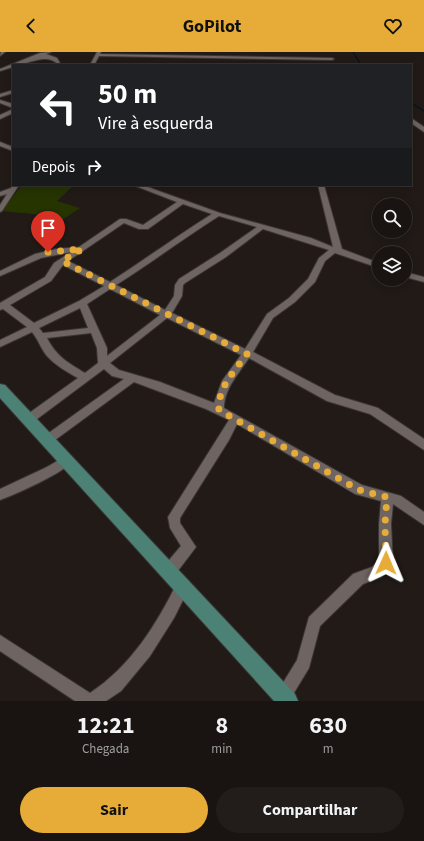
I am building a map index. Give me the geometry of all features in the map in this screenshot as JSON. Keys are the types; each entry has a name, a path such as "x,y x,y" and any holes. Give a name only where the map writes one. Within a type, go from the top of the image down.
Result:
{"main road":[{"path":"0,389 285,698"}],"street":[{"path":"0,55 4,52"},
{"path":"34,52 58,60 60,64"},
{"path":"17,64 49,52"},
{"path":"252,52 253,64"},
{"path":"291,52 294,64"},
{"path":"329,52 334,64"},
{"path":"93,64 99,53 332,59"},
{"path":"172,64 176,54"},
{"path":"0,65 12,66"},
{"path":"0,70 12,66"},
{"path":"0,96 12,92"},
{"path":"0,102 12,106"},
{"path":"0,116 12,111"},
{"path":"412,121 424,130"},
{"path":"0,144 12,149"},
{"path":"321,186 338,250 337,252"},
{"path":"0,194 15,187"},
{"path":"0,210 15,187"},
{"path":"149,188 181,202 308,240 372,264"},
{"path":"85,378 59,361 50,352 41,336 29,323 2,306 48,279 54,269 62,261 123,221 141,228 145,227 181,202"},
{"path":"0,344 82,303 142,265 180,237 218,214"},
{"path":"29,419 85,378 167,314 178,296 182,281 223,255 262,226"},
{"path":"0,274 37,255 60,250 82,249"},
{"path":"219,410 219,400 226,384 247,354 270,316 292,300 312,280 322,260 337,252"},
{"path":"62,261 247,354 278,368 331,398 340,402 374,411 424,445"},
{"path":"412,276 424,280"},
{"path":"82,303 102,348 104,363 116,373 164,388 219,410 359,490 396,500 424,519"},
{"path":"41,336 94,330"},
{"path":"47,440 132,378"},
{"path":"169,571 189,547 174,524 174,516 225,437 235,418"},
{"path":"0,495 48,472 66,461"},
{"path":"285,698 304,663 314,622 358,579 376,572 386,563 385,524 387,497"},
{"path":"0,642 90,701 114,686 148,646 167,618 183,586"}],"green space":[{"path":"21,186 73,186 57,201 80,208 62,220 43,215 2,211"}],"waterway":[{"path":"353,52 360,64"},
{"path":"412,104 424,111"}],"route":[{"path":"48,252 82,249 62,261 247,354 226,384 219,400 219,410 359,490 387,497 385,524 387,552 386,563"}]}
